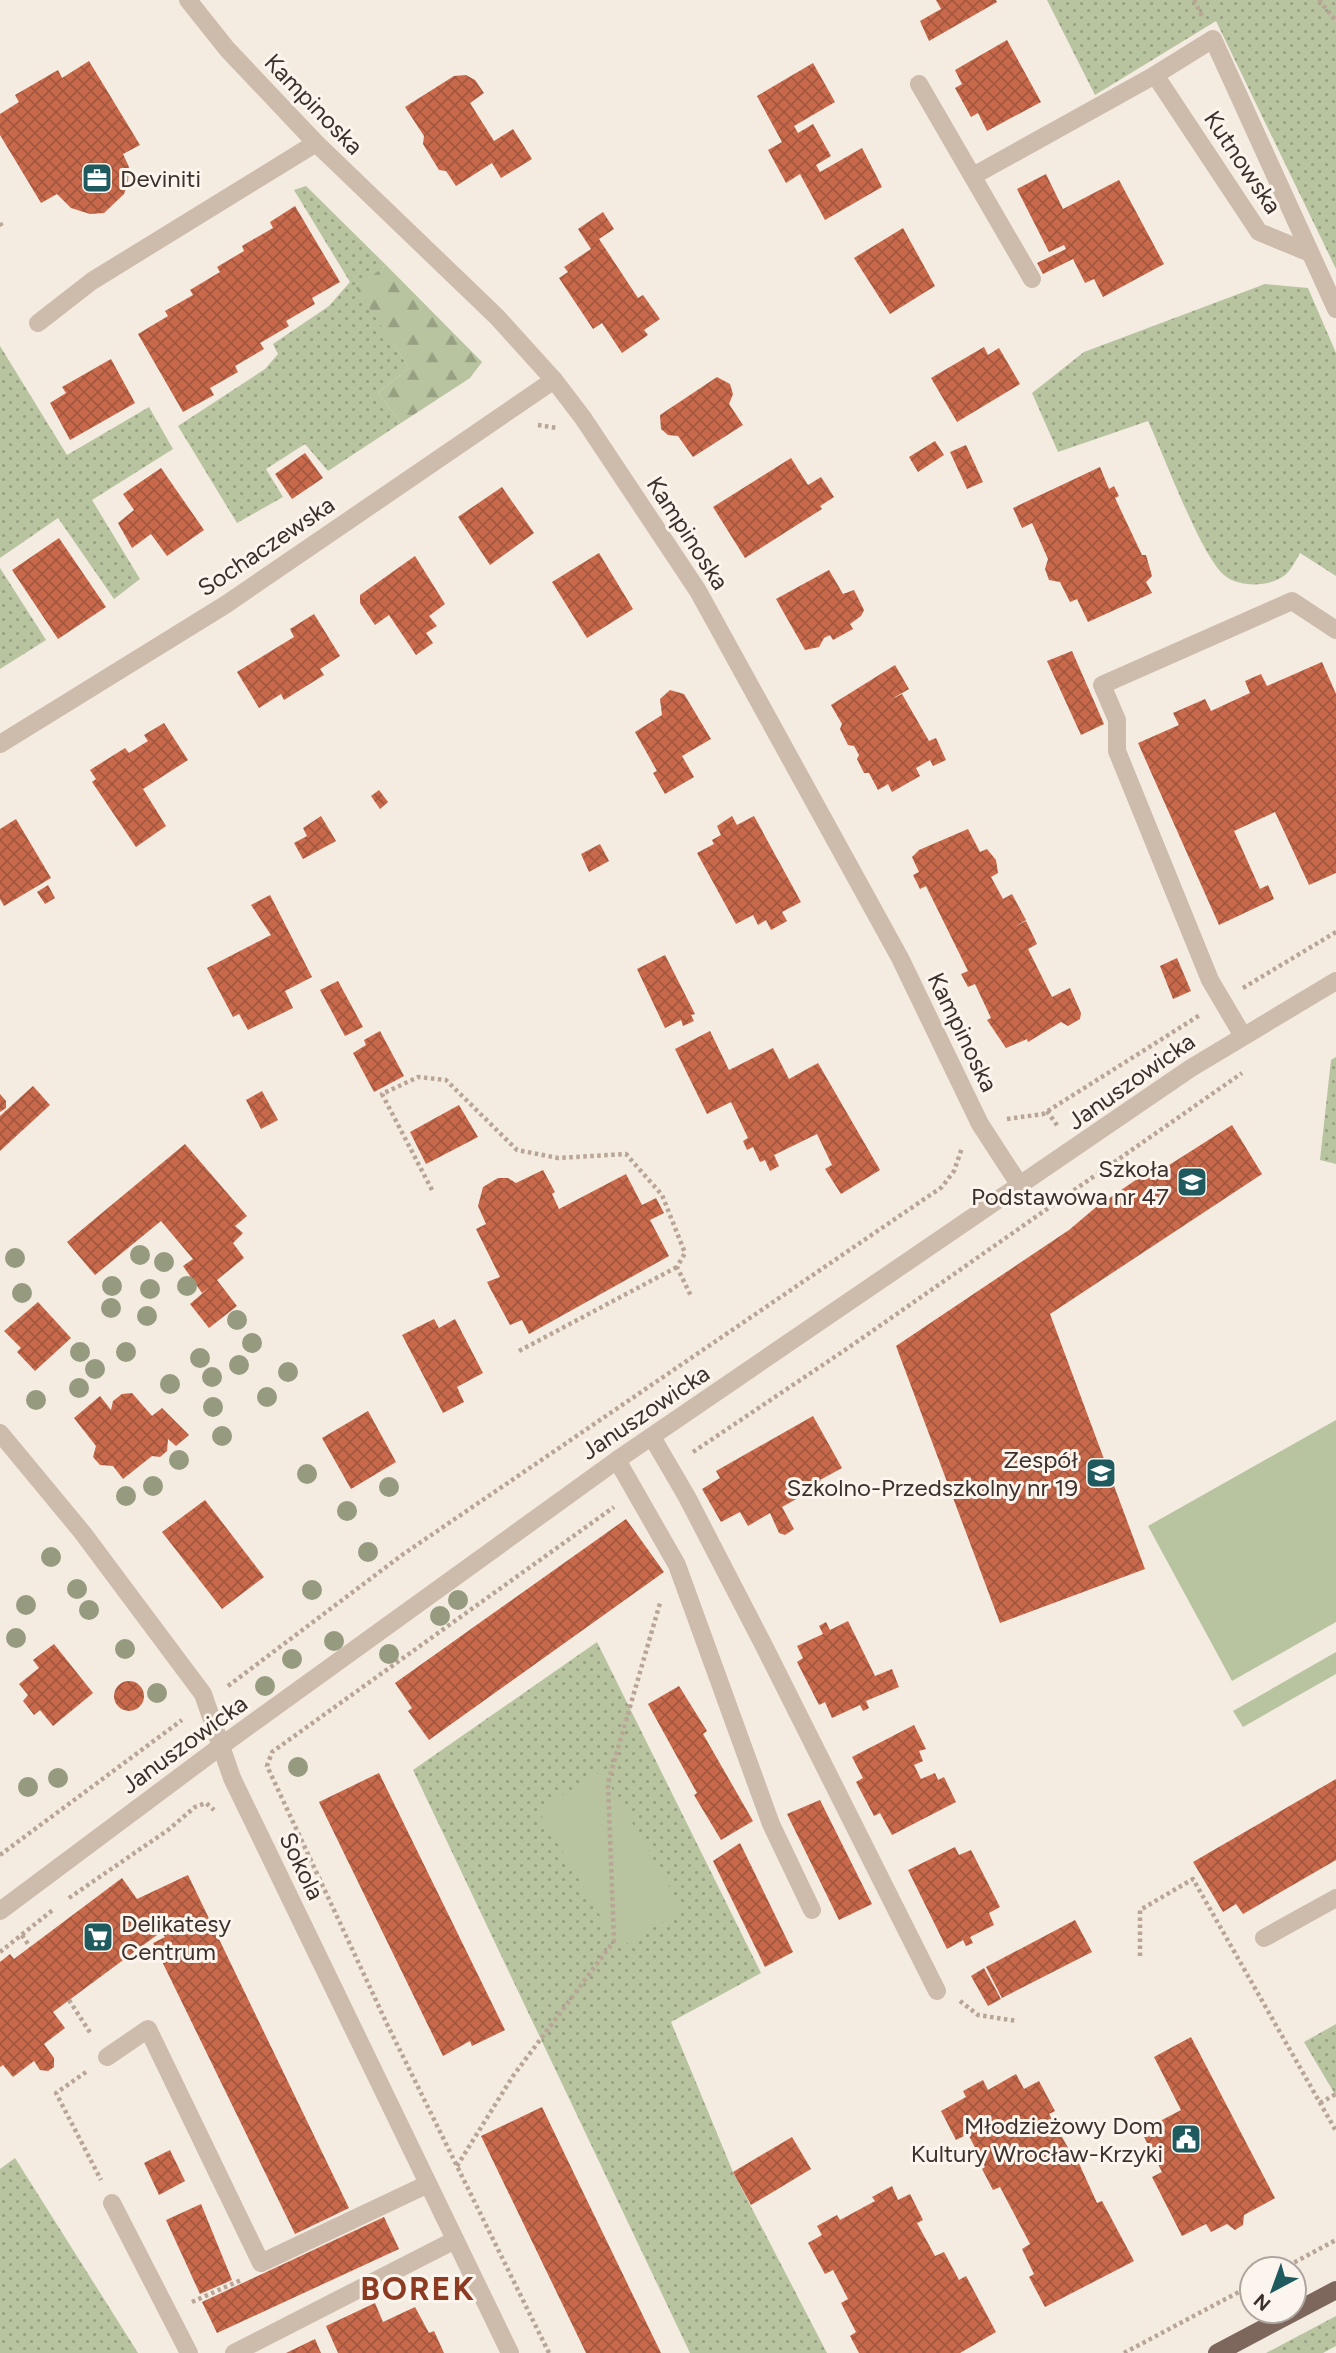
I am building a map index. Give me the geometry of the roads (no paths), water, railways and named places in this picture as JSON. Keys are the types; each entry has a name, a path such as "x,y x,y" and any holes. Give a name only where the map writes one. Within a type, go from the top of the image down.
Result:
{"main road":[{"path":"1217,2353 1336,2290"}],"street":[{"name":"Kampinoska","path":"188,0 227,49 316,143 497,317 554,380 698,591 900,958 984,1131 1019,1184"},
{"name":"Kutnowska","path":"1310,253 1259,232 1155,75 1213,39 1336,309"},
{"path":"973,176 1155,75"},
{"path":"919,84 1032,279"},
{"path":"38,323 92,281 316,143"},
{"name":"Sochaczewska","path":"0,744 225,605 554,380"},
{"path":"1243,1036 1210,980 1117,751 1117,720 1102,685 1292,601 1336,630"},
{"name":"Januszowicka","path":"0,1911 221,1745 617,1460 1019,1184 1243,1036 1336,981"},
{"name":"Sokola","path":"0,1433 82,1532 208,1702 232,1778 510,2353"},
{"path":"652,1437 687,1497 762,1642 937,1991"},
{"path":"617,1460 677,1564 771,1824 812,1910"},
{"path":"1264,1938 1336,1898"},
{"path":"107,2057 148,2029 261,2263 428,2184"},
{"path":"112,2203 189,2353"},
{"path":"234,2353 455,2240"}],"place":[{"name":"Deviniti","path":"97,178"},
{"name":"Szkoła Podstawowa nr 47","path":"1192,1182"},
{"name":"Zespół Szkolno-Przedszkolny nr 19","path":"1101,1473"},
{"name":"Delikatesy Centrum","path":"98,1937"},
{"name":"Młodzieżowy Dom Kultury Wrocław-Krzyki","path":"1186,2139"}],"district":[{"name":"BOREK","path":"418,2289"}]}
